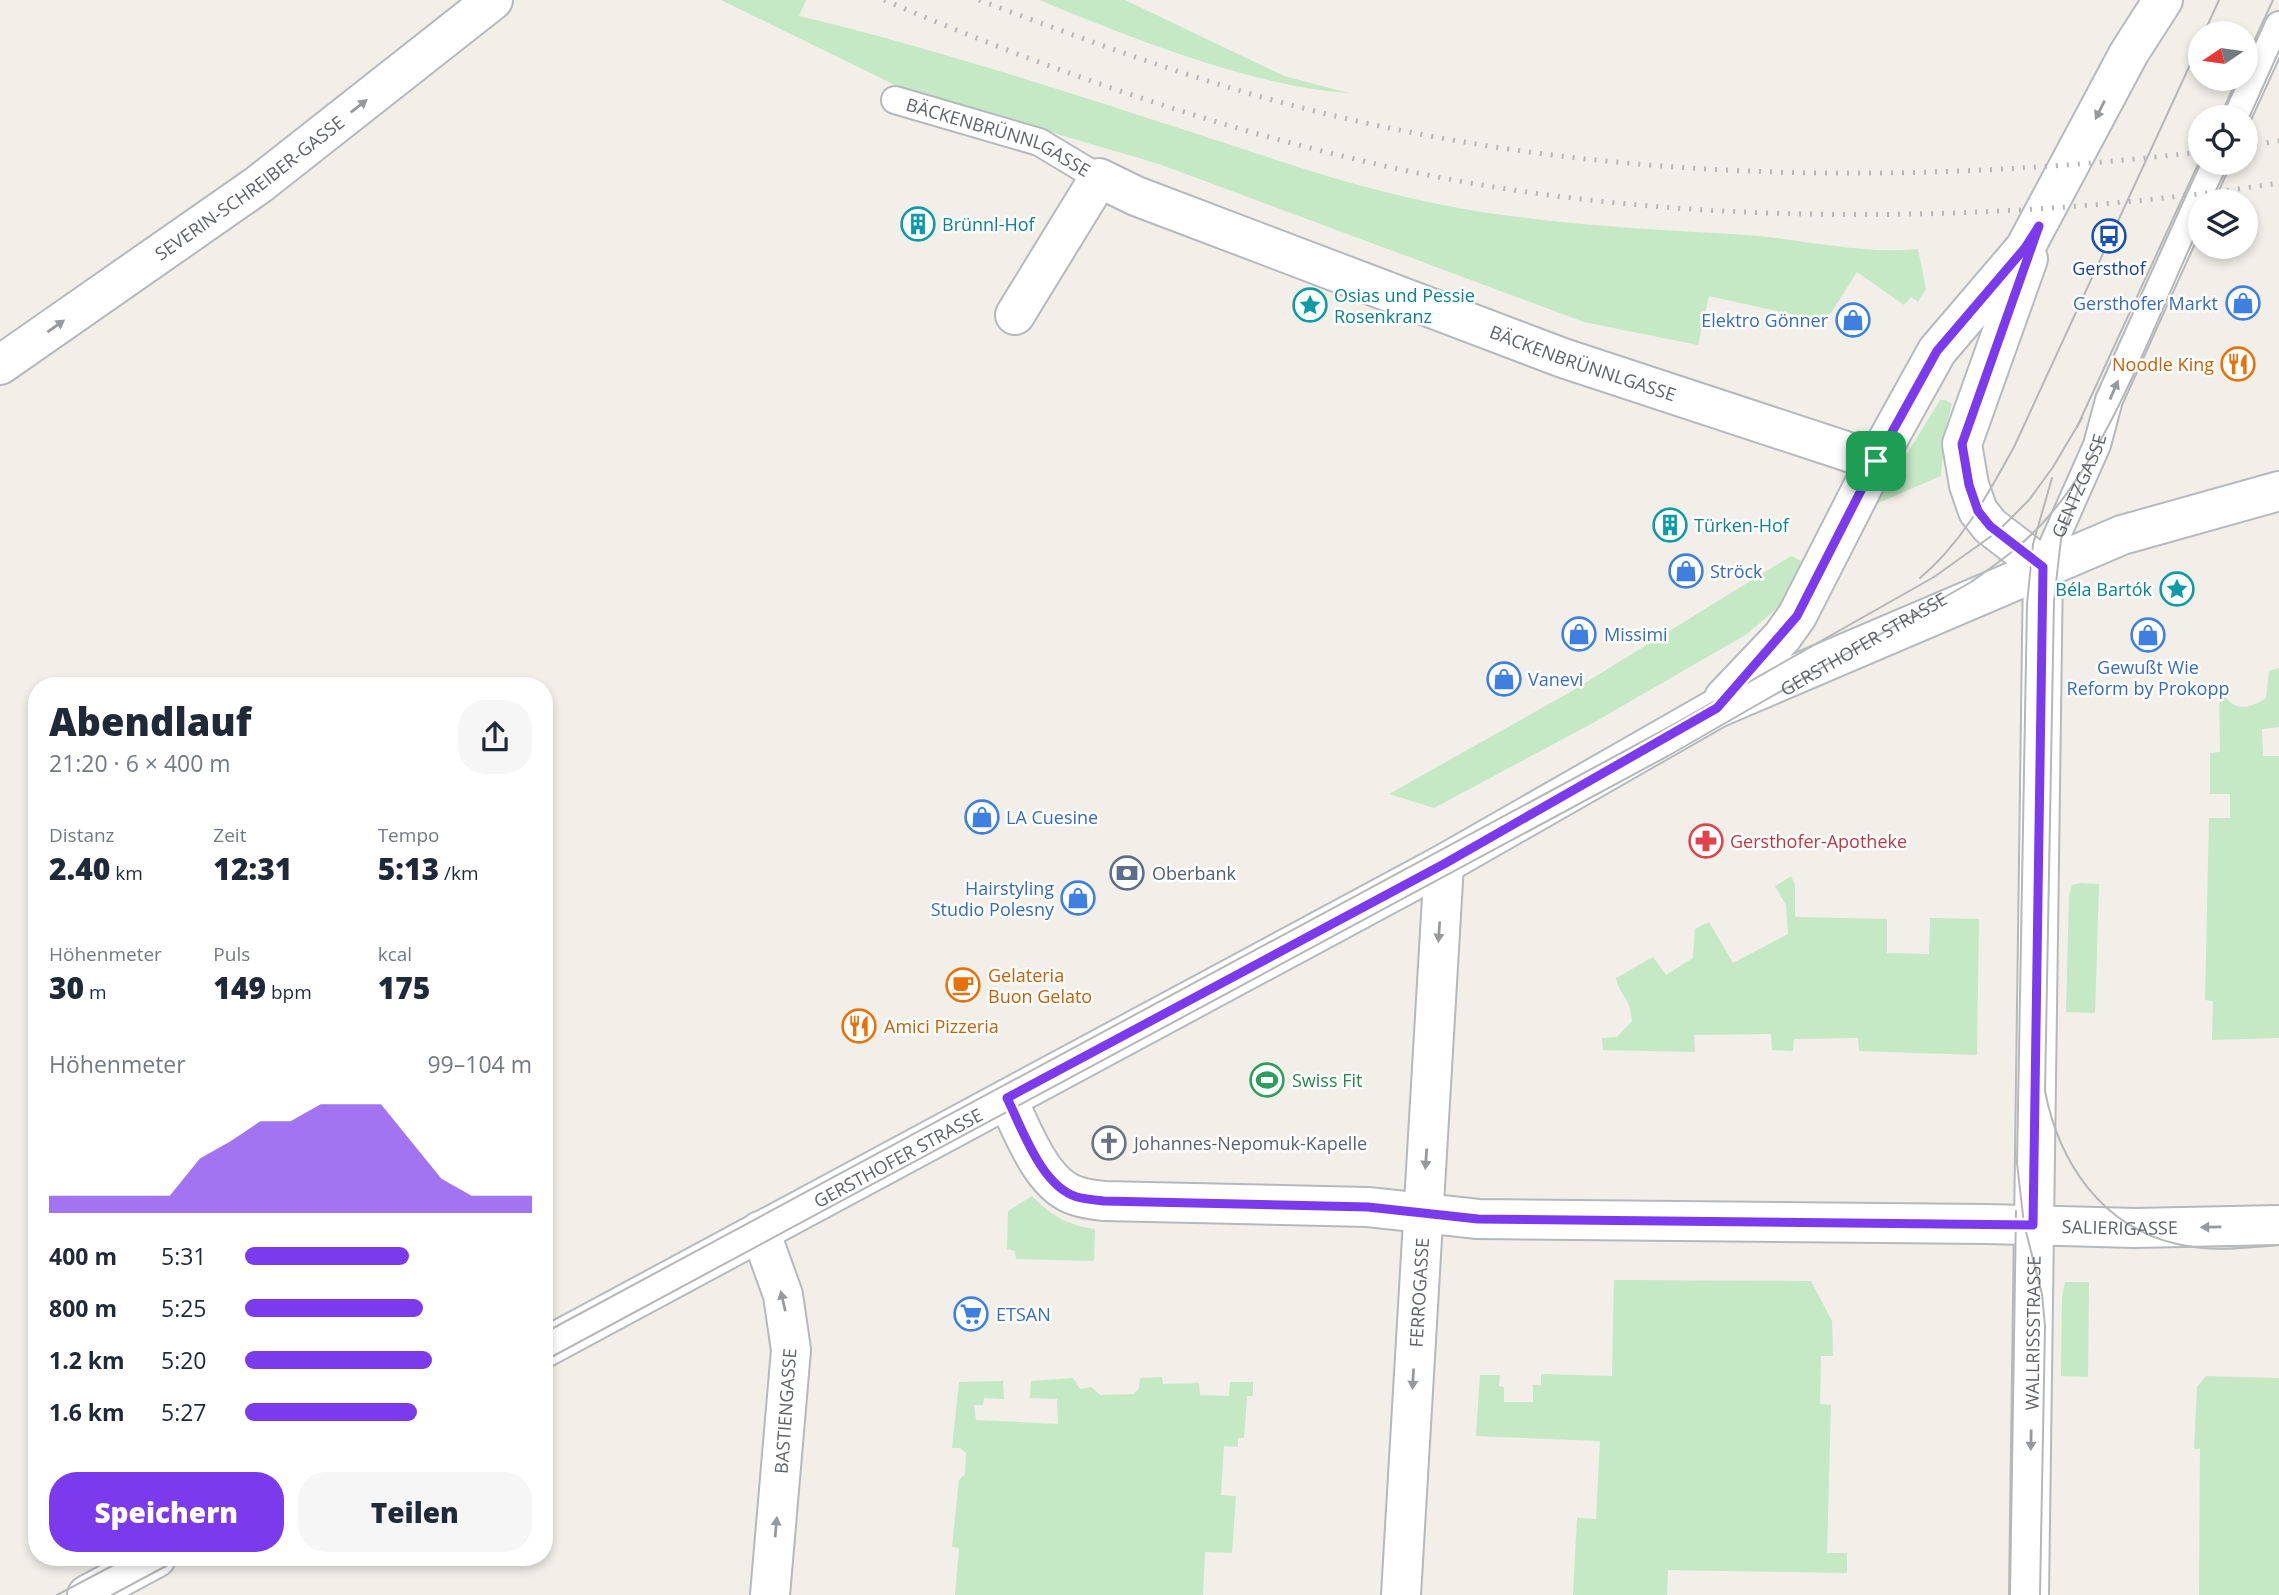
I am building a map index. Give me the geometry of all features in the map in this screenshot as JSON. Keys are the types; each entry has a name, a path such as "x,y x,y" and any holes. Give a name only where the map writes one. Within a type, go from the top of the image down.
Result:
{"street":[{"name":"SEVERIN-SCHREIBER-GASSE","path":"0,365 258,185 493,0"},
{"path":"1717,708 1797,616 1876,461 1937,351 2025,248 2129,53 2163,0"},
{"name":"BÄCKENBRÜNNLGASSE","path":"1015,315 1099,178 1136,196 1563,358 1876,461"},
{"path":"2039,226 1962,444 1969,485 1978,511 1990,526 2043,567"},
{"name":"GERSTHOFER STRASSE","path":"553,1343 1444,864 1717,708 2122,535 2279,491"},
{"name":"WALLRISSSTRASSE","path":"2029,1595 2043,567"},
{"name":"FERROGASSE","path":"1401,1595 1421,1213 1444,864"},
{"name":"SALIERIGASSE","path":"1007,1098 1032,1153 1053,1180 1074,1196 1104,1201 1368,1207 1478,1219 2135,1228 2279,1225"},
{"name":"BASTIENGASSE","path":"760,1231 783,1295 791,1350 770,1595"},
{"path":"87,1595 141,1566"}],"lane":[{"path":"2242,105 2279,25"},
{"name":"BÄCKENBRÜNNLGASSE","path":"895,100 1039,142 1099,178"},
{"name":"GENTZGASSE","path":"2043,567 2097,445 2109,400 2211,175"}],"green space":[{"path":"721,0 806,0 799,16 992,69 1342,180 1440,204 1570,223 1746,235 1876,250 1918,249 1926,289 1918,302 1911,297 1904,305 1857,272 1831,313 1812,319 1709,296 1698,345 1584,322 1159,164 901,88"},
{"path":"1039,0 1125,0 1284,76 1349,93 1312,89 1232,71 1151,44"},
{"path":"1940,400 1952,404 1945,430 1941,476 1876,504"},
{"path":"1791,556 1807,564 1782,604 1747,634 1591,724 1434,808 1389,794 1572,691"},
{"path":"2279,668 2279,727 2262,729 2263,756 2279,756 2279,1038 2212,1040 2213,1001 2205,1000 2209,818 2230,818 2230,794 2210,794 2210,753 2220,752 2219,685 2232,704 2251,706 2266,698 2269,671"},
{"path":"1791,876 1795,885 1795,917 1887,919 1887,953 1929,954 1930,918 1979,919 1977,1055 1859,1051 1858,1038 1794,1039 1793,1051 1772,1050 1771,1034 1694,1035 1695,1052 1603,1050 1602,1038 1617,1037 1632,1021 1616,978 1653,957 1666,975 1693,958 1695,929 1709,922 1733,963 1788,934 1786,905 1775,886"},
{"path":"2099,884 2095,1013 2066,1012 2069,897 2072,885"},
{"path":"1032,1196 1060,1218 1095,1229 1094,1261 1016,1259 1015,1251 1007,1249 1008,1211"},
{"path":"1614,1280 1811,1281 1832,1321 1833,1356 1821,1356 1820,1404 1831,1405 1827,1553 1847,1553 1847,1573 1668,1570 1667,1595 1573,1595 1577,1518 1596,1519 1600,1441 1476,1436 1480,1375 1500,1375 1499,1386 1504,1387 1504,1402 1533,1402 1533,1385 1541,1385 1541,1374 1612,1376"},
{"path":"2065,1282 2089,1282 2088,1377 2061,1376 2062,1297"},
{"path":"2206,1376 2279,1378 2279,1595 2199,1595 2200,1449 2194,1449 2197,1387"},
{"path":"1162,1377 1163,1384 1199,1383 1200,1395 1229,1396 1230,1382 1253,1382 1253,1396 1247,1396 1244,1438 1238,1438 1238,1447 1224,1446 1221,1495 1236,1496 1232,1553 1205,1552 1203,1595 955,1595 959,1548 952,1547 959,1480 965,1474 966,1453 960,1448 952,1448 959,1382 1003,1381 1004,1399 984,1398 983,1405 974,1405 976,1420 1058,1424 1057,1399 1030,1398 1031,1381 1073,1378 1080,1389 1091,1387 1100,1395 1134,1394 1139,1388 1140,1378"}],"tram line":[{"path":"2209,21 2219,0"},
{"path":"2258,33 2273,0"},
{"path":"2255,105 2279,51"},
{"path":"1920,578 1961,534 2014,447 2188,69"},
{"path":"2225,105 2232,91"},
{"path":"2077,427 2193,175"},
{"path":"2217,189 2223,175"},
{"path":"553,1356 1668,756 1971,582 2031,535 2072,486 2094,452 2133,377 2188,252"},
{"path":"553,1328 1673,725 1934,577 1997,532 2029,500 2053,467 2082,418"},
{"path":"2040,1595 2045,1326 2042,1294 2024,1224 2017,1163 2027,604 2033,544 2052,478"},
{"path":"2080,485 2061,539 2054,601 2045,1091 2052,1118 2073,1167 2106,1207 2127,1223 2150,1235 2177,1244 2202,1248 2279,1245"},
{"path":"2010,1595 2016,1211"},
{"path":"57,1595 112,1566"},
{"path":"112,1595 166,1566"}],"railway":[{"path":"884,0 1077,76 1208,119 1341,156 1512,190 1620,203 1731,211 1954,213 2174,197 2279,183"},
{"path":"979,0 1114,50 1251,94 1367,123 1484,145 1603,161 1722,170 1842,173 1962,171 2081,164 2188,153"},
{"path":"2258,144 2279,141"}],"place":[{"name":"Brünnl-Hof","path":"918,224"},
{"name":"Gersthof","path":"2109,236"},
{"name":"Gersthofer Markt","path":"2243,303"},
{"name":"Osias und Pessie Rosenkranz","path":"1310,305"},
{"name":"Elektro Gönner","path":"1853,320"},
{"name":"Noodle King","path":"2238,364"},
{"name":"Türken-Hof","path":"1670,525"},
{"name":"Ströck","path":"1686,571"},
{"name":"Béla Bartók","path":"2177,589"},
{"name":"Missimi","path":"1579,634"},
{"name":"Gewußt Wie Reform by Prokopp","path":"2148,635"},
{"name":"Vanevi","path":"1504,679"},
{"name":"LA Cuesine","path":"982,817"},
{"name":"Gersthofer-Apotheke","path":"1706,841"},
{"name":"Oberbank","path":"1127,873"},
{"name":"Hairstyling Studio Polesny","path":"1078,898"},
{"name":"Gelateria Buon Gelato","path":"963,985"},
{"name":"Amici Pizzeria","path":"859,1026"},
{"name":"Swiss Fit","path":"1267,1080"},
{"name":"Johannes-Nepomuk-Kapelle","path":"1109,1143"},
{"name":"ETSAN","path":"971,1314"}],"route":[{"path":"2039,226 1962,444 1969,485 1978,511 1990,526 2043,567 2033,1225 1478,1219 1368,1207 1104,1201 1074,1196 1053,1180 1032,1153 1007,1098 1444,864 1717,708 1726,695 1782,637 1797,616 1813,590 1876,461 1937,351 2025,248 2039,226"}]}
